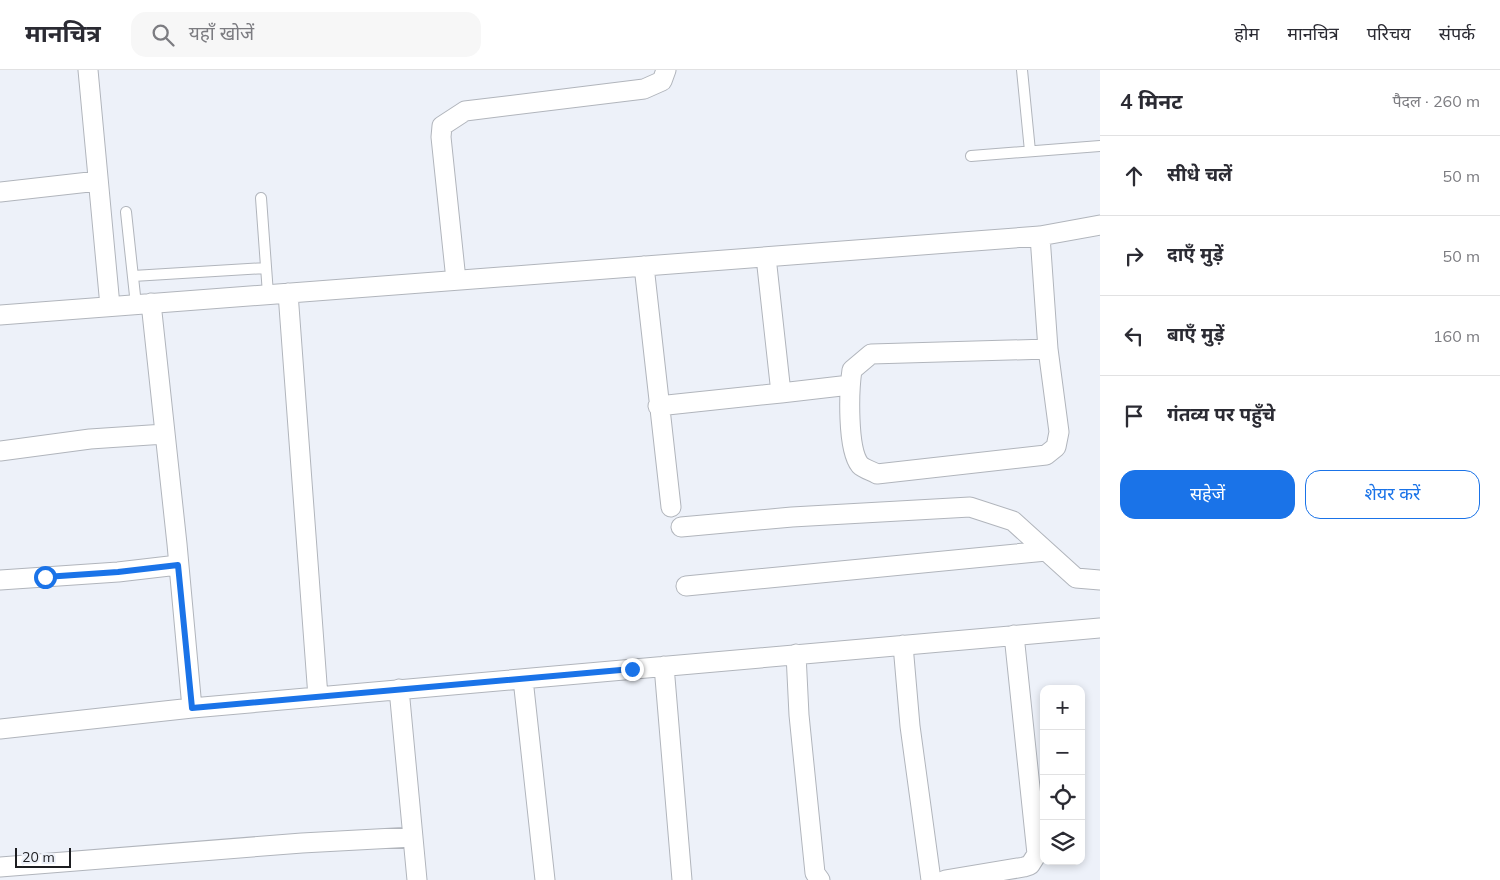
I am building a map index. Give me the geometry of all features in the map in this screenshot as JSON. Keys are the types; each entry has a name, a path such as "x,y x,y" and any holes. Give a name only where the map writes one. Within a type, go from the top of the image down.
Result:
{"street":[{"path":"88,70 110,306"},
{"path":"456,280 441,137 442,126 465,111 644,89 662,81 666,70"},
{"path":"0,192 98,181"},
{"path":"0,315 1040,236 1100,225"},
{"path":"1040,236 1048,349 1060,432 1056,447 1046,455 877,474 861,466 854,454 850,385 852,370 871,354 1048,349"},
{"path":"766,257 781,393"},
{"path":"644,266 658,406 671,507"},
{"path":"288,293 318,697"},
{"path":"144,304 165,434 192,708"},
{"path":"658,406 850,385"},
{"path":"0,451 90,439 165,434"},
{"path":"681,527 792,517 970,507 1013,521 1076,578 1100,580"},
{"path":"686,586 1046,551"},
{"path":"0,580 118,572 178,565"},
{"path":"0,729 192,708 1100,628"},
{"path":"945,880 1024,867 1030,864 1037,854 1014,635"},
{"path":"903,645 910,726 931,880"},
{"path":"796,654 805,782 815,873 820,880"},
{"path":"664,666 682,880"},
{"path":"523,678 545,880"},
{"path":"399,689 417,880"},
{"path":"0,867 302,843 413,837"}],"lane":[{"path":"1022,70 1030,151"},
{"path":"971,156 1100,146"},
{"path":"261,198 268,294"},
{"path":"126,212 134,276 144,304"},
{"path":"134,276 266,268"}],"route":[{"path":"45,577 118,572 178,565 192,708 632,669"}]}
